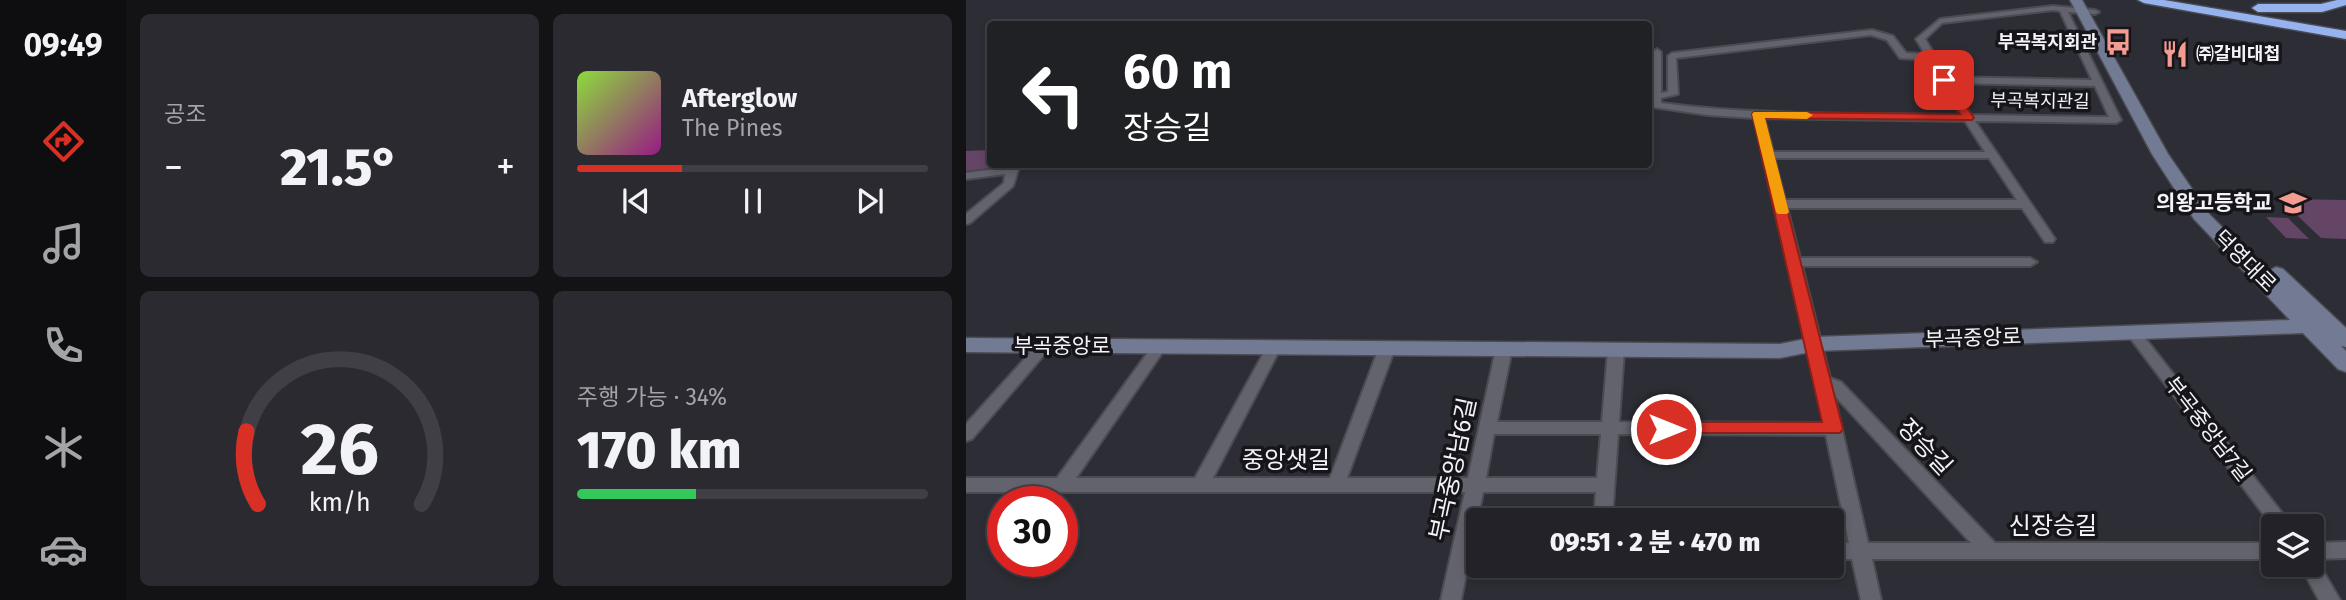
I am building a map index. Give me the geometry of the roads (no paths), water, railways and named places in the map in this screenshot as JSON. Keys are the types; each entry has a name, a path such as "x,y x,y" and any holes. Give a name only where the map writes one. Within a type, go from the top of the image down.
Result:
{"highway":[{"path":"2177,0 2346,29"},
{"path":"2183,0 2236,7 2299,9 2322,8 2346,1"},
{"path":"2149,1 2346,35"}],"street":[{"path":"1657,96 1672,94 1672,56 1872,33 1891,38 1903,56 1929,57 1920,39 1940,21 2081,6"},
{"name":"부곡복지관길","path":"1968,118 2116,120 2098,83 2081,6"},
{"name":"덕영대로","path":"2081,6 2174,154 2220,219 2328,330 2346,364"},
{"path":"1657,52 1656,105 1708,113 1968,118"},
{"name":"부곡복지관길","path":"1929,57 2049,239"},
{"path":"1944,80 2098,83"},
{"path":"1758,114 1815,344 1871,600"},
{"path":"1768,155 1993,155"},
{"path":"966,176 1012,170 1009,184 966,220"},
{"path":"1780,204 2025,204"},
{"path":"966,210 981,207"},
{"path":"1795,262 2029,262"},
{"name":"부곡중앙로","path":"966,345 1780,351 1815,344 2133,331 2328,330"},
{"name":"부곡중앙남7길","path":"2133,331 2274,514"},
{"path":"966,435 1044,346"},
{"path":"1062,485 1159,347"},
{"path":"1200,485 1274,347"},
{"path":"1336,485 1387,348"},
{"name":"부곡중앙남6길","path":"1473,508 1475,485 1504,349"},
{"path":"1604,508 1616,350"},
{"name":"장승길","path":"1823,381 1835,386 1989,551"},
{"path":"1487,429 1833,429"},
{"name":"중앙샛길","path":"966,485 1606,485"},
{"path":"2324,551 2346,550"},
{"name":"신장승길","path":"1844,551 2261,551"},
{"name":"부곡중앙남6길","path":"1451,600 1466,561"},
{"path":"2317,577 2330,600"}],"place":[{"name":"부곡복지회관","path":"2118,42"},
{"name":"㈜갈비대첩","path":"2175,54"},
{"name":"의왕고등학교","path":"2293,203"}]}
